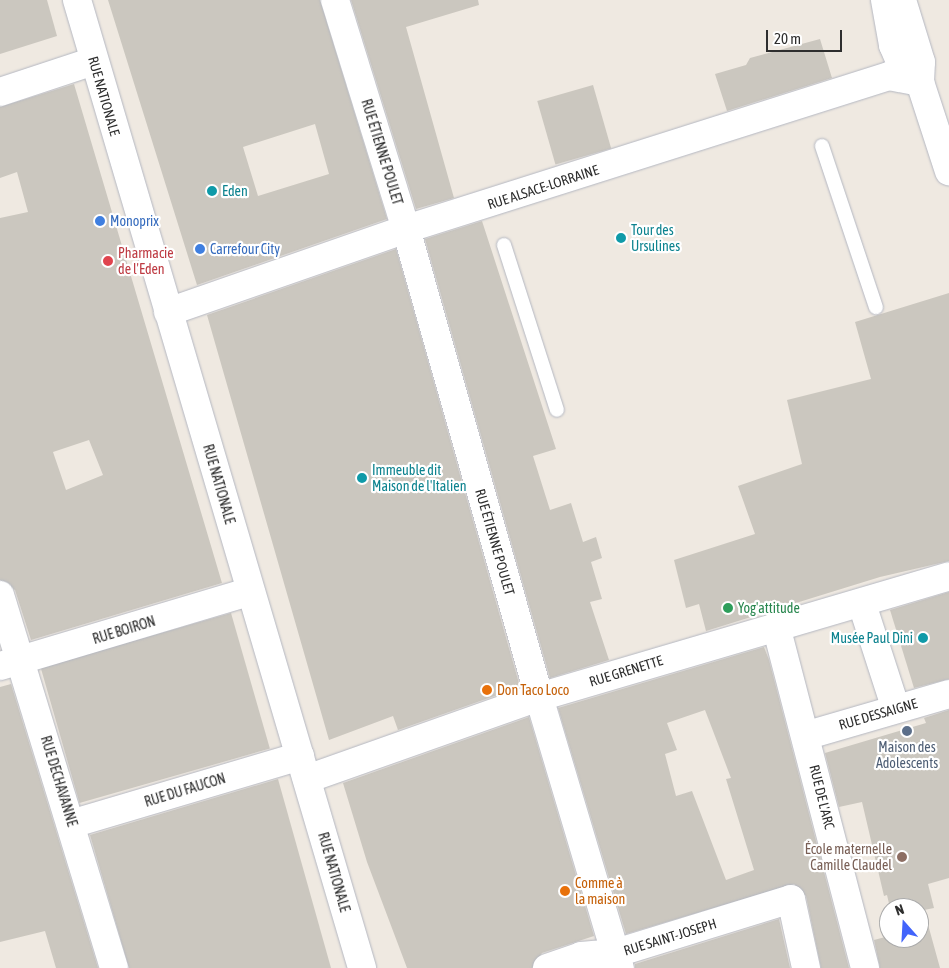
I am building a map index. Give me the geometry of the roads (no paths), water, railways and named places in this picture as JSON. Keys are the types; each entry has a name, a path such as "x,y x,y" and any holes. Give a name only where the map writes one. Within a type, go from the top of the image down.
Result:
{"street":[{"name":"RUE NATIONALE","path":"77,0 248,592 303,768 362,968"},
{"name":"RUE ÉTIENNE POULET","path":"335,0 406,229 538,697 618,961"},
{"path":"885,0 892,45 901,64 920,82"},
{"path":"902,0 922,62 920,82 949,171"},
{"path":"0,92 94,61"},
{"name":"RUE ALSACE-LORRAINE","path":"168,312 406,229 889,76 920,82"},
{"name":"RUE GRENETTE","path":"303,768 776,626 862,604 949,576"},
{"name":"RUE BOIRON","path":"11,664 248,592"},
{"path":"862,604 896,709"},
{"name":"RUE DECHAVANNE","path":"2,607 11,664 71,824 114,968"},
{"name":"RUE DE L'ARC","path":"776,626 808,735 865,968"},
{"name":"RUE DESSAIGNE","path":"808,735 949,694"},
{"name":"RUE DU FAUCON","path":"71,824 303,768"},
{"name":"RUE SAINT-JOSEPH","path":"547,968 581,956 618,961 791,899 806,968"}],"lane":[{"path":"822,146 876,306"},
{"path":"504,245 557,410"}],"place":[{"name":"Eden","path":"212,191"},
{"name":"Monoprix","path":"100,221"},
{"name":"Tour des Ursulines","path":"621,238"},
{"name":"Carrefour City","path":"200,249"},
{"name":"Pharmacie de l'Eden","path":"108,261"},
{"name":"Immeuble dit Maison de l'Italien","path":"362,478"},
{"name":"Yog'attitude","path":"728,608"},
{"name":"Musée Paul Dini","path":"923,638"},
{"name":"Don Taco Loco","path":"487,690"},
{"name":"Maison des Adolescents","path":"907,731"},
{"name":"École maternelle Camille Claudel","path":"902,857"},
{"name":"Comme à la maison","path":"565,891"}]}
